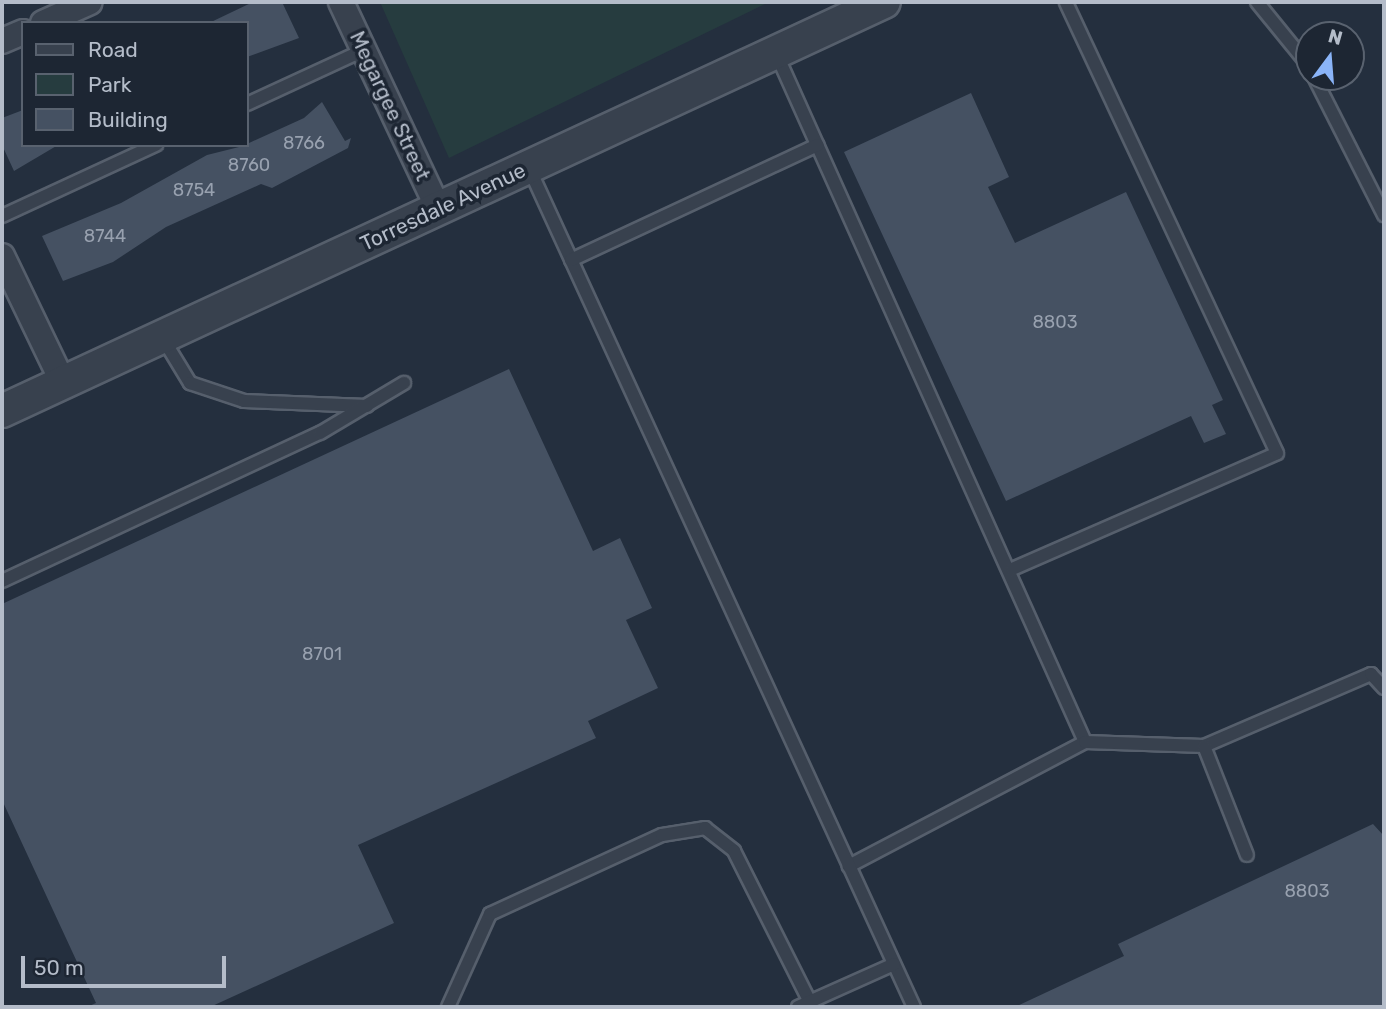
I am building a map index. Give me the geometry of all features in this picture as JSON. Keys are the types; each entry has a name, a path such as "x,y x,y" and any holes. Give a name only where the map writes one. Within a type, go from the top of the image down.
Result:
{"street":[{"path":"47,21 90,2"},
{"name":"Megargee Street","path":"341,2 439,210"},
{"name":"Torresdale Avenue","path":"2,411 884,2"},
{"path":"2,41 21,33"},
{"path":"2,256 63,383"}],"lane":[{"path":"1012,569 1277,453 1066,2"},
{"path":"1257,2 1295,49"},
{"path":"248,104 364,50"},
{"path":"776,52 1012,569 1085,742"},
{"path":"1321,91 1384,215"},
{"path":"571,261 818,145"},
{"path":"2,216 152,147"},
{"path":"529,167 914,1007"},
{"path":"162,337 190,383 244,401 367,405"},
{"path":"2,581 367,405 404,383"},
{"path":"849,866 1085,742 1205,746 1371,674 1384,688"},
{"path":"1205,746 1247,855"},
{"path":"448,1007 490,914 663,835 705,828 734,851 804,1005 894,964"}],"green space":[{"path":"380,2 769,2 449,158"}],"building":[{"path":"253,2 282,2 299,38 248,57 248,21 213,21"},
{"path":"971,93 1009,177 988,187 1015,243 1126,192 1223,400 1212,405 1226,434 1204,443 1191,416 1006,501 844,152"},
{"path":"322,102 345,141 351,138 348,148 272,188 261,184 166,227 113,262 63,281 42,236 121,203 207,155 248,147 248,140 249,143 304,118"},
{"path":"21,111 21,147 55,147 14,171 2,145 2,118"},
{"path":"509,369 593,551 620,538 652,608 626,620 658,688 588,721 596,738 358,845 394,923 210,1007 87,1007 96,1003 2,800 2,604"},
{"path":"1373,824 1384,836 1384,1007 1015,1007 1124,956 1118,944"}]}
